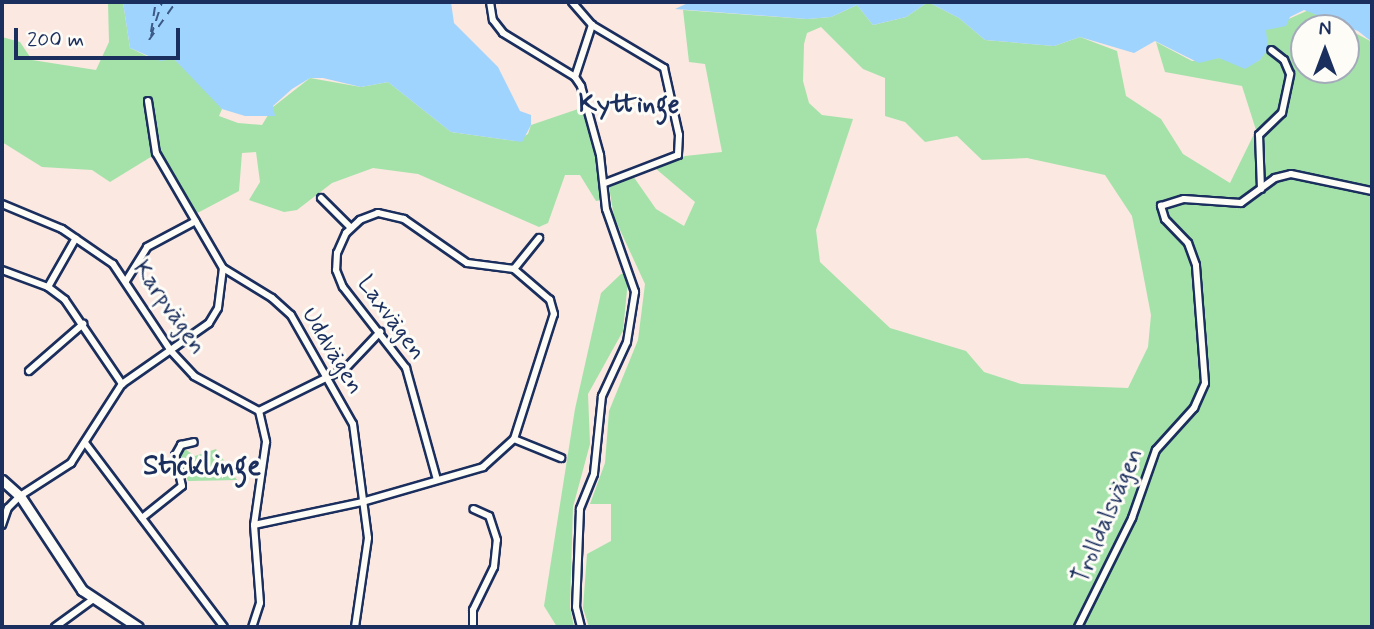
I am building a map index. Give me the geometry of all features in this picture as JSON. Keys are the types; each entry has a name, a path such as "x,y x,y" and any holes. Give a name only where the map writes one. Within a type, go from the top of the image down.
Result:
{"street":[{"path":"490,2 493,20 503,33 575,77"},
{"path":"572,2 592,25 664,68 680,146 673,158 605,183"},
{"path":"581,627 576,607 580,509 594,474 602,396 627,342 635,305 633,277 606,208 605,183 575,77 592,25"},
{"path":"1261,189 1259,135 1282,113 1290,74 1284,60 1271,50"},
{"name":"Uddvägen","path":"148,101 156,153 223,268 288,311 353,424 368,538 355,627"},
{"name":"Trolldalsvägen","path":"1078,627 1132,518 1156,450 1194,408 1205,383 1196,264 1188,243 1165,219 1161,206 1184,199 1241,203 1275,178 1291,174 1372,191"},
{"path":"254,525 362,502 483,467 514,439 554,314 550,300 514,269 462,261 395,215 368,216 351,228 321,198"},
{"name":"Karpvägen","path":"2,204 43,219 113,264 171,351 194,376 259,411"},
{"path":"126,281 147,247 196,221"},
{"name":"Laxvägen","path":"351,228 340,243 336,270 343,287 380,332 411,379 437,480"},
{"path":"514,269 538,238"},
{"path":"48,287 76,239"},
{"path":"2,525 8,508 20,496 71,463 86,444 122,384 204,329 214,316 223,268"},
{"path":"2,270 48,287 83,324 122,384"},
{"path":"29,371 83,324"},
{"path":"252,627 260,603 254,525 266,442 259,411 327,380 346,368 380,332"},
{"path":"514,439 561,458"},
{"path":"142,518 182,486 175,456 181,445 194,442"},
{"path":"86,444 225,627"},
{"path":"2,480 20,496 92,600 138,627"},
{"path":"473,509 489,516 497,540 494,567 473,610 473,627"},
{"path":"55,627 92,600"}],"green space":[{"path":"108,2 123,2 130,48 153,59 174,59 213,96 222,109 219,116 238,123 262,125 273,107 310,78 361,87 388,82 451,132 516,141 528,134 531,125 584,107 596,151 601,200 596,201 580,175 565,175 548,223 539,227 418,174 373,168 332,183 297,210 284,212 249,200 260,182 256,152 242,153 239,191 188,218 154,155 110,182 92,170 42,167 2,142 2,37 20,42 32,60 96,70 109,42"},
{"path":"928,2 959,18 985,40 1054,46 1080,37 1117,51 1126,96 1161,119 1183,154 1230,183 1256,130 1242,86 1165,72 1156,42 1192,61 1219,58 1249,65 1260,60 1266,29 1290,18 1290,84 1360,84 1360,36 1372,42 1372,627 589,627 583,608 587,554 611,541 611,504 590,504 605,463 609,411 638,340 645,284 614,217 609,187 633,176 656,209 684,226 695,202 655,168 685,156 722,152 705,64 689,62 683,10 807,19 831,17 857,5 873,25 906,17","holes":["821,27 863,69 885,78 885,116 905,122 925,142 957,136 982,160 1027,158 1105,175 1132,216 1151,315 1148,347 1128,388 1021,384 984,372 966,351 890,328 820,262 816,230 853,119 822,115 809,103 803,81 807,33"]},
{"path":"1311,9 1320,14 1300,14"},
{"path":"621,274 627,274 628,280 623,331 588,394 590,444 573,507 570,607 574,627 557,627 544,606 575,409 601,293"},
{"path":"185,449 195,456 216,449 237,480 188,481 179,460"}],"water":[{"path":"123,2 451,2 454,23 498,67 520,111 531,115 531,125 522,142 451,132 388,82 361,87 323,78 310,78 292,89 273,106 275,116 245,116 222,109 174,59 160,61 130,48"},
{"path":"690,2 928,2 906,17 873,25 857,5 831,17 807,19 675,9"},
{"path":"928,2 1372,2 1372,42 1360,33 1360,14 1314,14 1304,10 1290,14 1286,26 1266,30 1268,49 1260,60 1245,69 1219,58 1199,63 1155,41 1134,53 1080,37 1054,46 985,40 959,18"}],"ferry route":[{"path":"151,32 156,2"},
{"path":"151,36 162,2"},
{"path":"149,40 176,2"}],"district":[{"name":"Kyttinge","path":"629,106"},
{"name":"Sticklinge","path":"202,467"}]}
